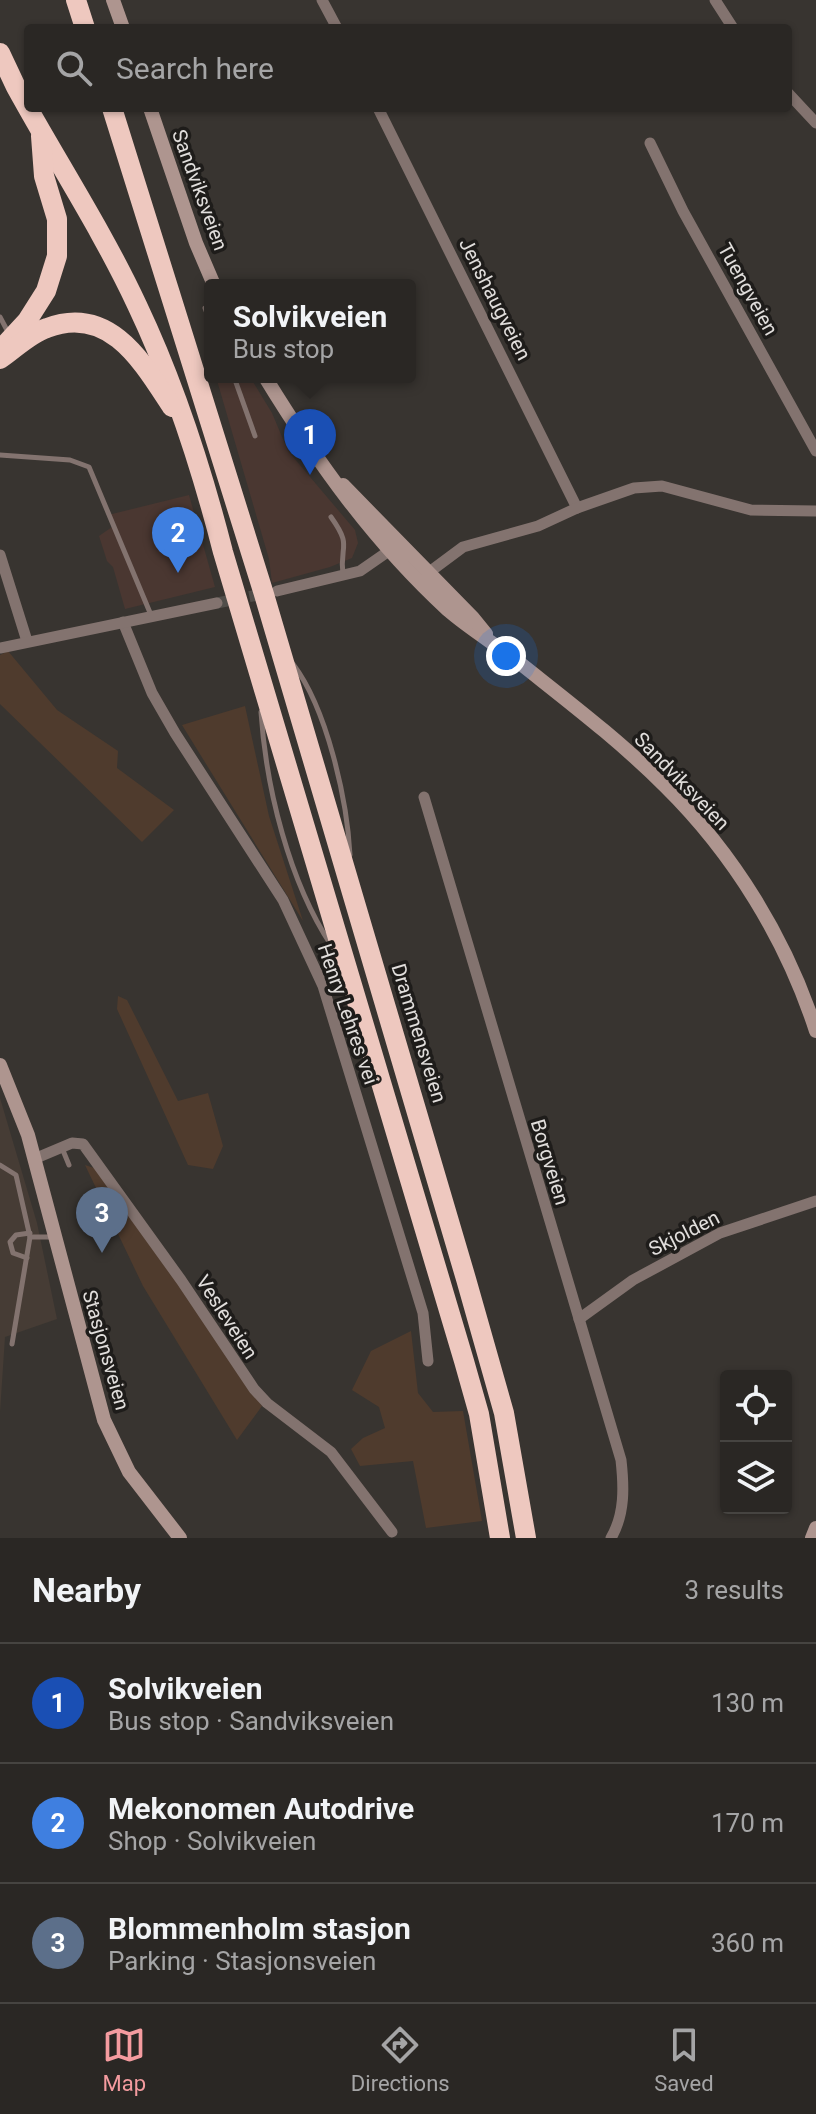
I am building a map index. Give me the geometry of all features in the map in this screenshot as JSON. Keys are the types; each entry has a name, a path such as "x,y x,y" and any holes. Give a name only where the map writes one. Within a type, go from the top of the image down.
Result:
{"highway":[{"path":"76,0 84,24"},
{"path":"0,53 24,99"},
{"path":"31,112 136,303 190,433 479,1414 500,1538"},
{"name":"Drammensveien","path":"113,112 249,546 491,1365 512,1448 526,1538"},
{"path":"5,344 27,321 46,291 57,256 57,219 44,176 41,132"},
{"path":"0,359 46,328 67,323 89,324 109,331 126,343 144,365 190,433"}],"main road":[{"path":"113,0 122,24"},
{"name":"Sandviksveien","path":"151,112 191,231 211,279"},
{"name":"Sandviksveien","path":"269,383 350,505 424,577 466,626 492,641 612,737 689,811 744,882 763,912 798,982 816,1031"},
{"name":"Stasjonsveien","path":"0,1065 18,1106 34,1159 93,1384 111,1438 129,1472 180,1538"},
{"path":"812,1538 816,1528"}],"street":[{"path":"322,0 335,24"},
{"path":"715,0 730,24"},
{"path":"792,97 816,123"},
{"name":"Jenshaugveien","path":"380,112 577,508"},
{"name":"Tuengveien","path":"650,143 683,211 816,451"},
{"path":"424,577 463,547 538,526 634,488 662,486 751,510 816,511"},
{"path":"277,591 360,571 394,547"},
{"path":"0,555 27,641"},
{"path":"0,648 217,603"},
{"name":"Henry Lehres vei","path":"123,622 152,693 283,900 323,986 423,1313 428,1361"},
{"name":"Borgveien","path":"424,797 621,1460 624,1488 620,1517 611,1538"},
{"name":"Vesleveien","path":"62,1148 72,1143 83,1144 181,1280 254,1389 267,1403 331,1452 392,1532"},
{"path":"34,1159 62,1148"},
{"name":"Skjolden","path":"579,1319 633,1280 720,1233 816,1201"}],"lane":[{"path":"0,317 5,344"},
{"path":"236,383 255,436"},
{"path":"0,455 70,460 89,467 151,616"},
{"path":"331,517 346,544 341,560 343,576"},
{"path":"62,1148 69,1165"},
{"path":"0,1165 16,1175 30,1235 12,1344"},
{"path":"27,1258 13,1253 10,1242 16,1235 55,1237"}],"shaded area":[{"path":"218,383 254,383 272,413 288,451 355,530 358,543 352,558 330,567 272,583 269,559"},
{"path":"189,495 215,587 125,609 113,567 107,561 99,536 112,527 108,515"},
{"path":"8,651 57,710 118,751 117,768 174,810 142,842 0,704 0,655"},
{"path":"245,706 269,816 303,921 182,725"},
{"path":"118,996 127,1000 178,1101 208,1093 223,1146 213,1169 188,1165 117,1009"},
{"path":"0,1098 37,1223 57,1319 5,1337 0,1412"},
{"path":"85,1165 103,1171 262,1406 237,1440 143,1286"},
{"path":"411,1331 418,1393 433,1412 463,1411 482,1521 426,1528 413,1461 360,1466 351,1449 363,1438 385,1428 379,1407 352,1390 371,1351"}],"tunnel":[{"path":"217,603 268,593"}],"place":[{"name":"Solvikveien","path":"310,475"},
{"name":"Mekonomen Autodrive","path":"178,573"},
{"name":"Blommenholm stasjon","path":"102,1253"}]}
